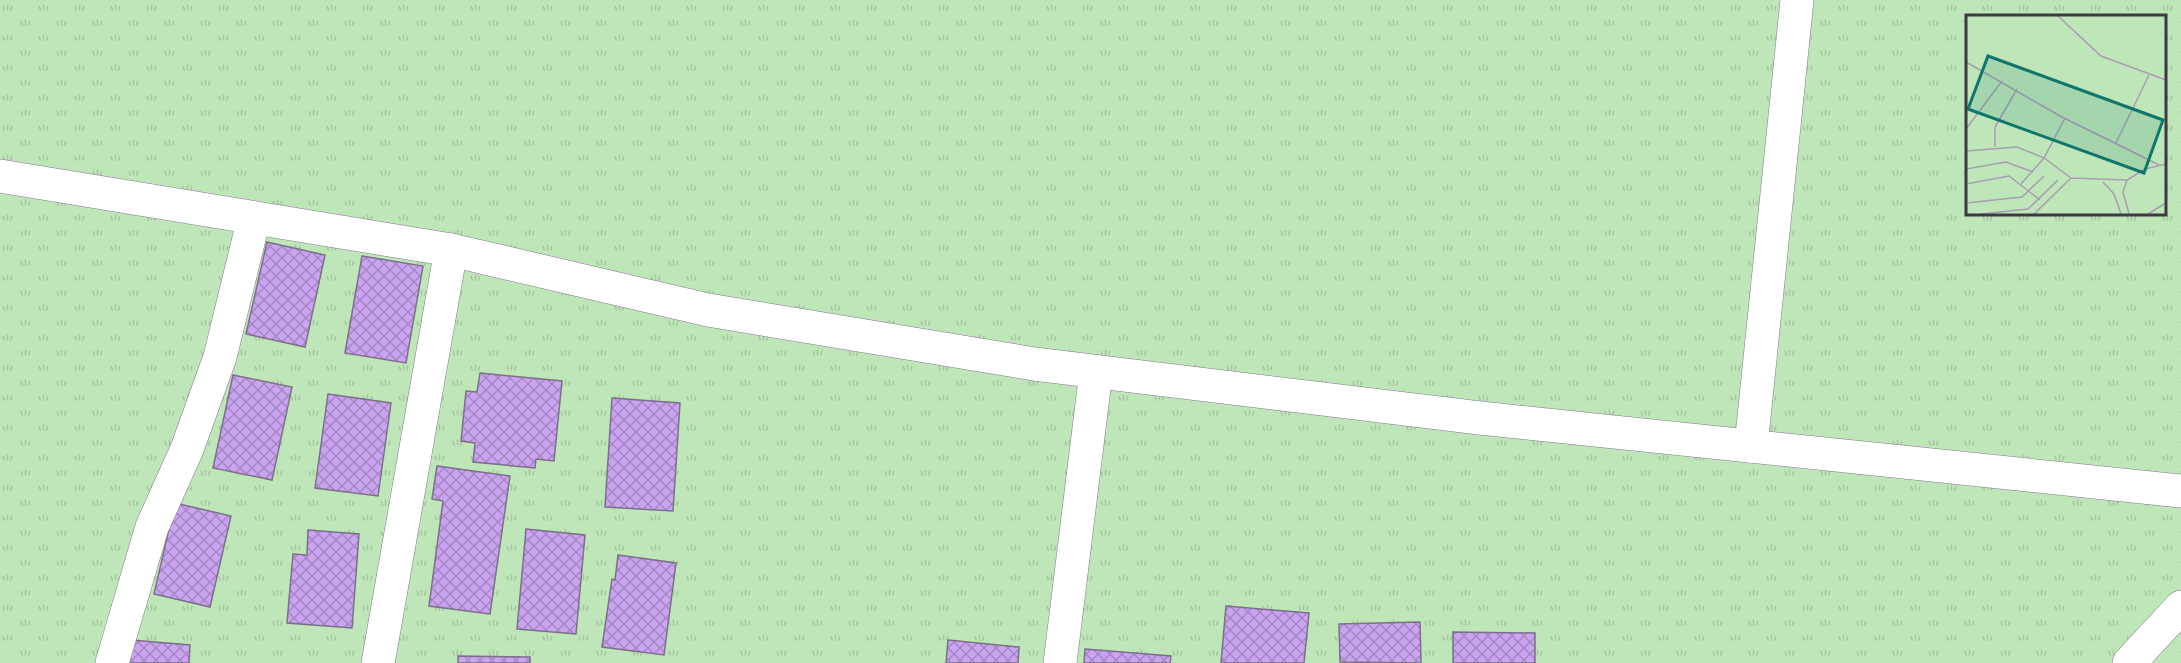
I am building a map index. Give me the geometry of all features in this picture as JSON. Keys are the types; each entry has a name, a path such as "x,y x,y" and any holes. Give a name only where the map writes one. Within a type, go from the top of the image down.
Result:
{"street":[{"path":"1751,446 1797,0"},
{"path":"0,176 451,250 708,310 1034,364 1491,419 2181,491"},
{"path":"112,663 152,527 187,448 220,357 254,218"},
{"path":"378,663 451,250"},
{"path":"1060,663 1096,372"},
{"path":"2129,663 2181,607"}],"green space":[{"path":"0,0 2181,0 2181,663 0,663"}],"building":[{"path":"267,242 325,255 305,347 246,334"},
{"path":"362,256 423,266 406,363 345,353"},
{"path":"480,373 562,381 554,461 536,459 535,468 473,462 475,443 461,441 466,391 477,392"},
{"path":"233,375 292,387 272,480 213,468"},
{"path":"328,394 391,403 378,496 315,488"},
{"path":"612,398 680,403 673,511 605,507"},
{"path":"437,466 510,476 490,614 429,606 443,501 432,499"},
{"path":"175,503 231,516 210,607 154,594"},
{"path":"526,529 585,535 576,634 517,629"},
{"path":"308,530 359,534 352,628 287,623 293,554 307,555"},
{"path":"618,555 676,563 664,655 602,647"},
{"path":"1226,606 1309,613 1304,663 1221,663"},
{"path":"1420,622 1421,663 1340,662 1339,624"},
{"path":"1453,632 1535,633 1535,663 1453,663"},
{"path":"131,640 190,645 189,663 129,663"},
{"path":"948,640 1019,647 1018,663 946,663"},
{"path":"1085,649 1171,656 1170,663 1084,663"},
{"path":"458,656 530,657 530,663 458,663"}]}
